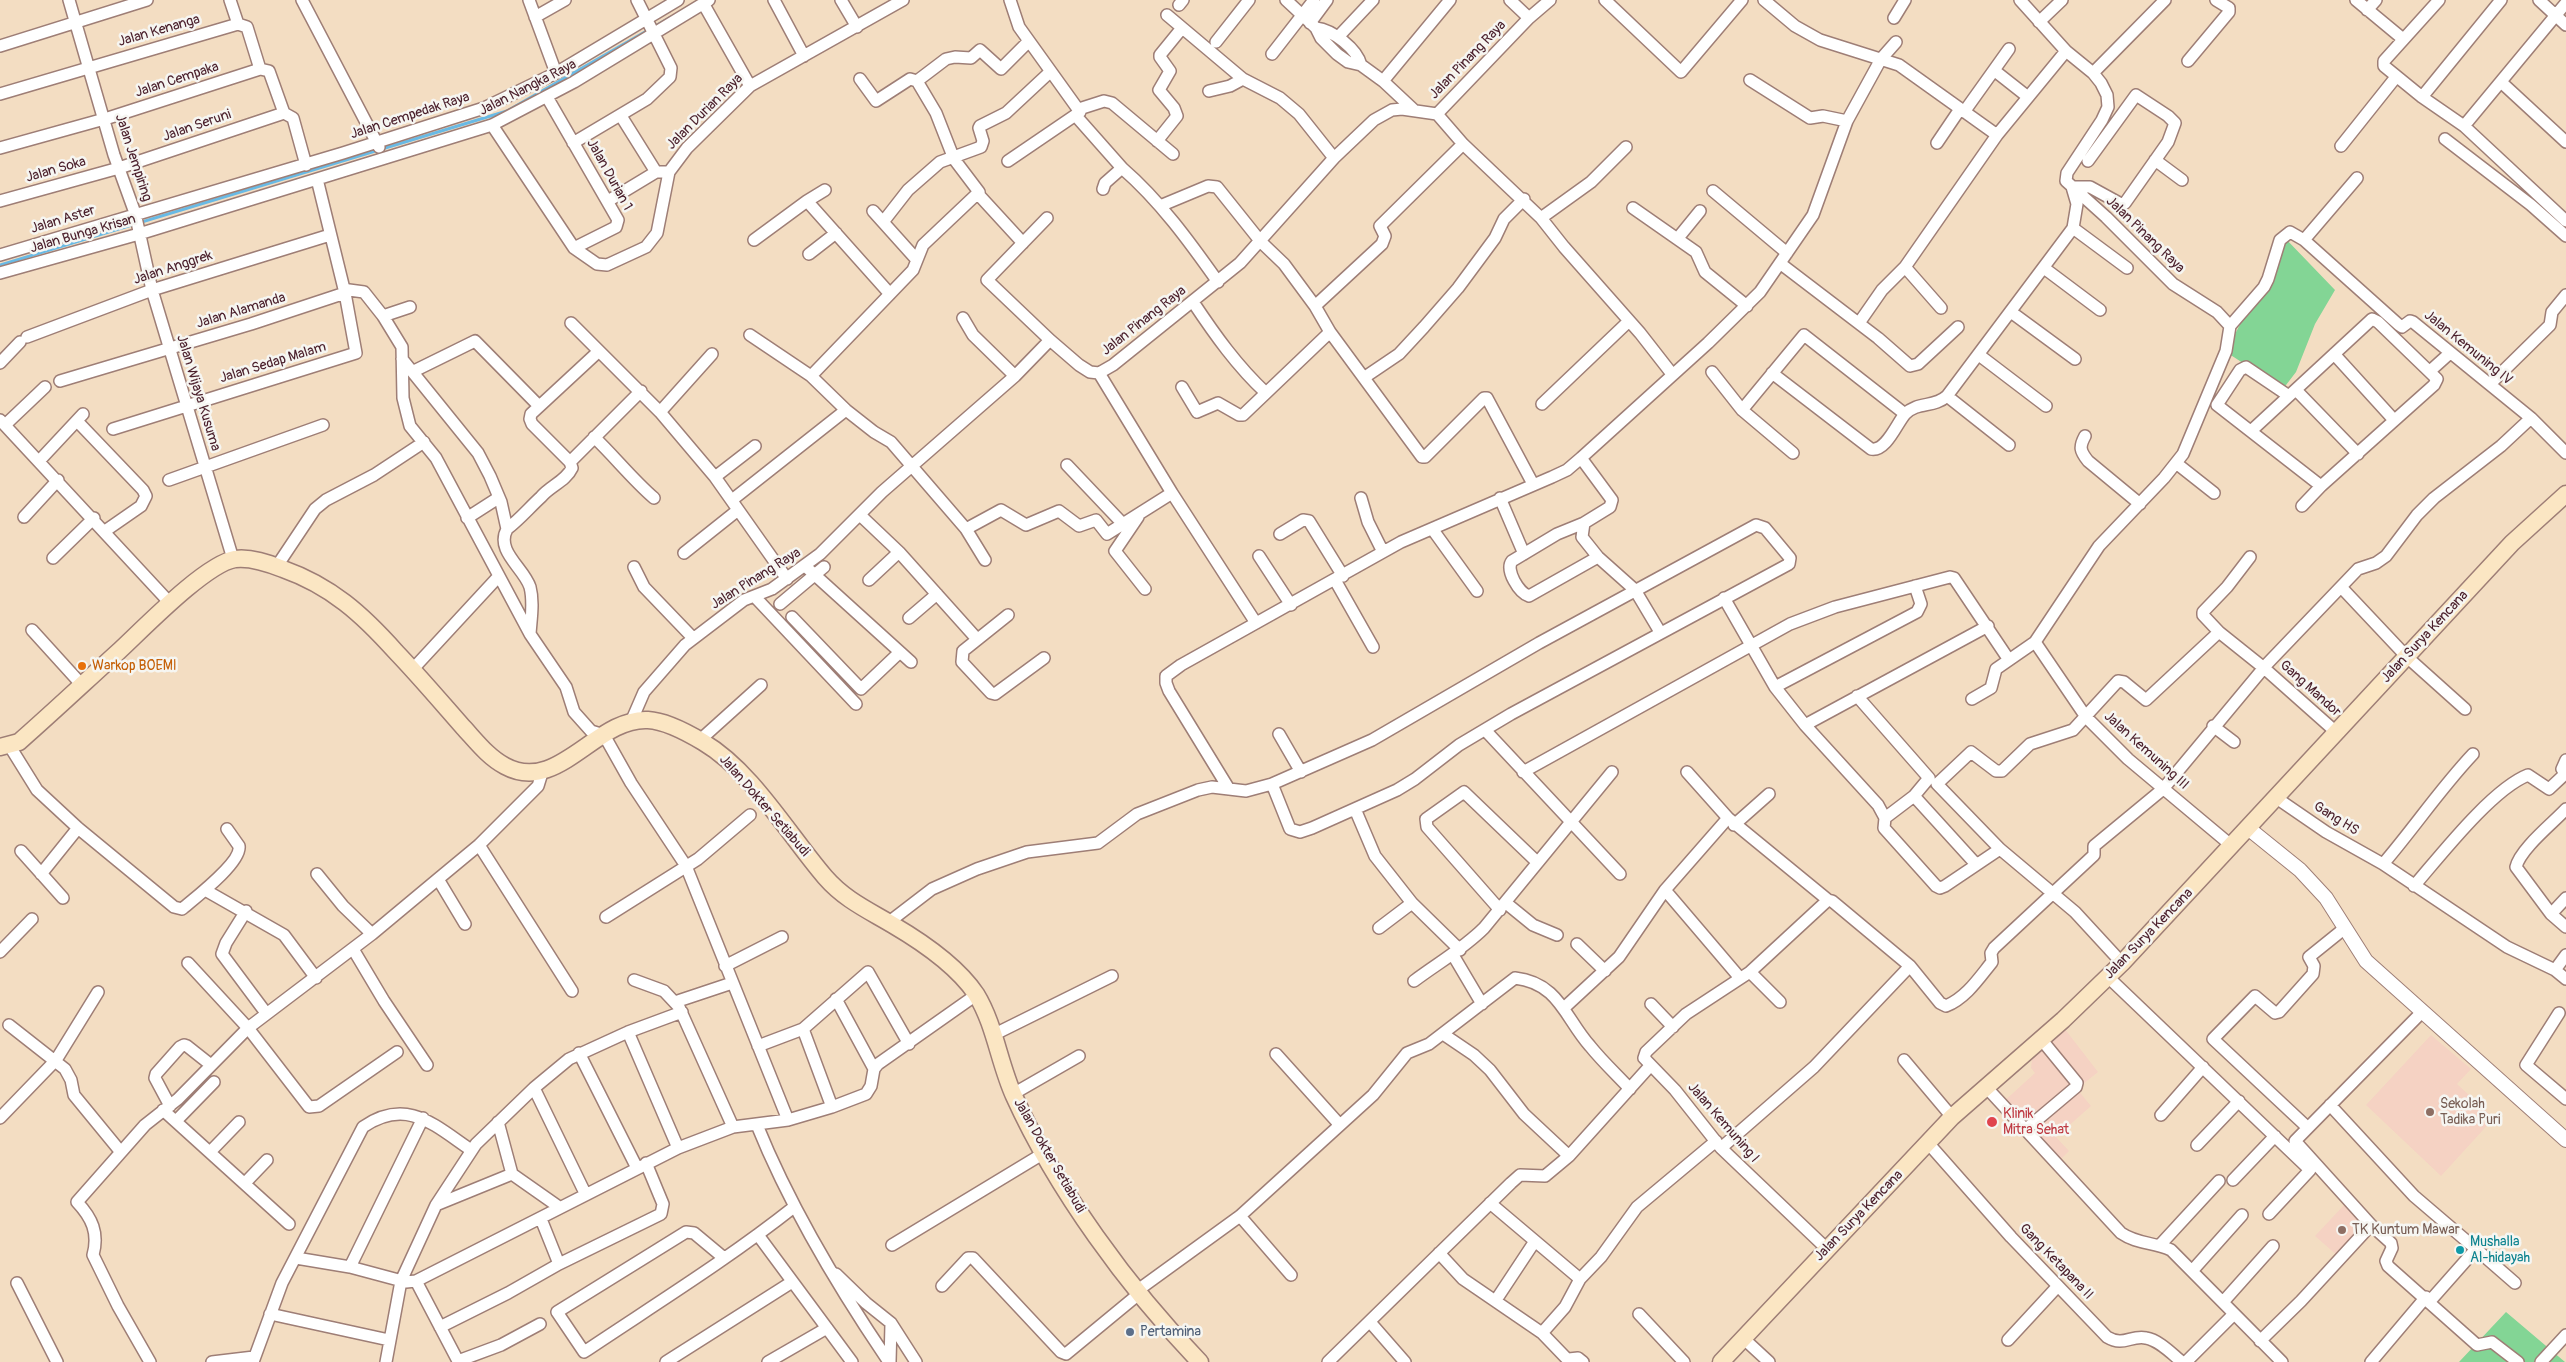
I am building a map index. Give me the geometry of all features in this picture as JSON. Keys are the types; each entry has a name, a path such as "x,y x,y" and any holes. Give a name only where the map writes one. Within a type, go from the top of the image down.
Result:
{"main road":[{"name":"Jalan Surya Kencana","path":"1721,1362 1952,1117 2041,1039 2122,964 2512,543 2566,494"},
{"path":"4,746 19,742 170,603 212,569 233,559 258,560 306,577 343,600 381,636 485,752 498,762 520,773 542,773"},
{"name":"Jalan Dokter Setiabudi","path":"542,773 604,735 631,722 647,720 658,722 700,740 719,752 742,776 840,893 866,911 892,920 952,968 976,995 993,1034 1013,1094 1044,1153 1101,1241 1139,1292 1169,1330 1200,1362"}],"street":[{"name":"Jalan Jempiring","path":"69,0 119,168 135,213 306,165"},
{"path":"0,46 147,0"},
{"path":"230,0 238,24 247,28 260,69 269,72 284,113 293,118 306,165"},
{"path":"302,0 384,158"},
{"path":"529,0 556,73"},
{"path":"535,17 564,0"},
{"path":"573,142 648,99 670,77 671,68 652,36 637,0"},
{"name":"Jalan Cempedak Raya","path":"306,165 484,108 556,73 678,0"},
{"path":"774,0 804,56"},
{"path":"841,0 856,27"},
{"name":"Jalan Durian Raya","path":"492,125 574,248 597,264 607,265 646,247 657,233 669,172 687,148 750,86 903,0"},
{"path":"1010,0 1015,20 1028,42 1078,113 1122,168 1184,233 1218,282"},
{"path":"1216,42 1249,0"},
{"path":"1286,0 1309,22 1321,38 1337,54 1348,62 1361,65"},
{"path":"1309,22 1314,0"},
{"path":"1272,54 1309,22 1327,0"},
{"path":"1338,37 1373,0"},
{"path":"1384,81 1450,0"},
{"path":"1510,0 1530,18"},
{"name":"Jalan Pinang Raya","path":"631,722 644,692 664,667 694,638 744,600 755,597 806,566 913,464 1015,376 1050,340 1079,365 1090,372 1099,374 1218,282 1261,242 1334,158 1374,120 1392,110 1414,110 1437,114 1530,18 1550,0"},
{"path":"1605,0 1681,72 1742,0"},
{"path":"1764,0 1805,33 1820,40 1899,65 1917,76 1997,135"},
{"path":"1894,18 1905,0"},
{"path":"1772,373 1871,449 1880,447 1905,414 1917,406 1939,403 1947,396 2073,228 2076,204 2072,187 2066,181 2066,175 2108,107 2107,95 2093,73 2066,51 2020,0"},
{"path":"2039,22 2062,0"},
{"path":"2093,73 2165,0"},
{"path":"2188,61 2229,12 2229,8 2216,0"},
{"path":"2356,0 2403,39"},
{"path":"2367,10 2376,0"},
{"path":"2439,0 2403,39 2384,64 2396,77 2464,126 2566,221"},
{"path":"2422,96 2501,0"},
{"path":"2540,0 2566,25"},
{"path":"706,2 750,86"},
{"name":"Jalan Nangka Raya","path":"317,179 492,125 546,97 652,36 706,2"},
{"path":"2464,126 2566,3"},
{"path":"1167,14 1243,79 1280,98 1299,114 1334,158"},
{"path":"1309,22 1338,37 1350,49 1361,65 1384,81 1414,110"},
{"name":"Jalan Kenanga","path":"0,94 238,24"},
{"path":"1157,141 1177,116 1174,108 1159,90 1170,72 1160,57 1182,28"},
{"path":"860,79 876,101 910,79 917,80 946,60 955,57 971,58 980,50 1001,68 1028,42"},
{"path":"1229,789 1169,691 1166,676 1181,665 1383,552 1500,498 1567,470 1581,458 1747,306 1781,264 1814,215 1847,121 1881,60 1896,42"},
{"path":"1937,143 1995,71 2009,49"},
{"path":"1859,323 1882,290 1905,266 1997,135 2066,51"},
{"name":"Jalan Cempaka","path":"0,148 104,119 260,69"},
{"path":"1995,71 2028,97"},
{"path":"883,222 908,190 940,162 982,147 984,141 980,126 1006,112 1050,72"},
{"path":"2341,146 2396,77"},
{"path":"1209,92 1230,86 1243,79"},
{"path":"810,376 913,270 923,245 978,194 979,189 954,158 936,113 917,80"},
{"path":"1750,80 1810,118 1823,116 1847,121"},
{"path":"2501,82 2566,142"},
{"path":"2072,187 2090,187 2122,204 2129,200 2168,142 2175,123 2168,116 2136,95 2088,161"},
{"name":"Jalan Durian 1","path":"546,97 618,220 616,227 574,248"},
{"path":"1008,161 1078,113 1104,101 1112,103 1173,154"},
{"name":"Jalan Seruni","path":"119,168 284,113"},
{"path":"1437,114 1463,144 1524,199 1542,218 1672,374"},
{"path":"621,116 656,172"},
{"path":"2445,139 2532,205 2566,236"},
{"path":"1315,306 1382,244 1384,236 1380,226 1463,144"},
{"path":"1542,218 1590,182 1626,147"},
{"path":"2155,160 2182,180"},
{"name":"Jalan Soka","path":"0,201 119,168"},
{"path":"1103,189 1105,183 1122,168"},
{"path":"608,201 656,172 669,172"},
{"path":"1972,699 1991,688 1994,672 2035,642 2094,552 2140,504 2183,454 2226,351 2230,326 2268,279 2280,240 2290,232 2304,240 2357,178"},
{"path":"317,179 345,293 349,290 364,292 384,316 402,347 402,398 410,426 436,458 498,578 530,634 566,687 574,712 591,731 604,735 631,783 686,866 788,1120"},
{"name":"Jalan Bunga Krisan","path":"0,273 139,234 232,203 317,179"},
{"path":"1160,206 1208,186 1214,186 1261,242 1284,264 1315,306 1330,332 1423,457 1484,398 1487,398 1532,484"},
{"name":"Jalan Pinang Raya","path":"2072,187 2106,217 2173,284 2217,312 2230,326"},
{"path":"754,240 807,200 825,190"},
{"path":"1713,191 1788,253"},
{"path":"978,194 1023,243"},
{"path":"1365,377 1399,354 1424,327 1458,288 1495,238 1504,219 1524,199"},
{"path":"807,200 890,294"},
{"path":"1633,208 1696,252 1704,272 1747,306"},
{"path":"873,211 917,260"},
{"path":"1678,238 1700,211"},
{"name":"Jalan Wijaya Kusuma","path":"135,213 152,290 233,559"},
{"name":"Jalan Aster","path":"0,255 135,213"},
{"path":"1048,218 987,280 1050,340"},
{"path":"2073,228 2127,268"},
{"path":"809,254 836,233"},
{"name":"Jalan Anggrek","path":"0,364 24,339 152,290 330,235"},
{"name":"Jalan Kemuning IV","path":"2304,240 2399,326 2402,327 2413,322 2531,418 2566,453"},
{"path":"1781,264 1859,323 1910,366 1918,364 1958,327"},
{"path":"1905,266 1941,308"},
{"path":"2044,268 2100,310"},
{"name":"Jalan Alamanda","path":"60,381 169,349 345,293"},
{"name":"Jalan Sedap Malam","path":"113,428 356,353 345,293"},
{"path":"2490,384 2550,325 2552,312 2566,295"},
{"path":"1193,302 1229,353 1266,393"},
{"path":"384,316 410,307"},
{"path":"2011,312 2074,359"},
{"path":"963,318 973,335 1015,376"},
{"path":"2251,431 2372,319 2378,322 2437,379 2436,383 2321,486 2302,506"},
{"path":"1542,404 1629,321"},
{"path":"571,323 660,412 715,477 787,579"},
{"path":"1182,386 1195,411 1201,413 1218,403 1239,415 1244,415 1330,332"},
{"path":"750,335 810,376 846,410 874,432 891,442 913,464 966,528 985,560"},
{"path":"1742,410 1804,335 1905,414"},
{"path":"414,371 475,341 538,405"},
{"path":"530,634 532,597 529,585 504,546 504,534 507,529 524,517 541,496 569,474 572,468 570,462 532,424 531,414 538,405 599,351"},
{"path":"2430,371 2450,353"},
{"path":"660,412 712,354"},
{"path":"2334,354 2394,420"},
{"path":"1978,355 2046,406"},
{"path":"402,359 414,371 459,433 478,454 490,476 500,502 507,529"},
{"path":"2321,486 2217,405 2240,370 2247,368 2292,393 2358,454"},
{"path":"1712,372 1742,410 1793,453"},
{"path":"1099,374 1172,493 1256,623"},
{"path":"46,387 2,422 94,518 170,603"},
{"path":"570,462 640,391"},
{"path":"1947,396 2009,445"},
{"path":"732,500 846,410"},
{"path":"40,460 80,418 143,490 146,496 141,506 106,531"},
{"path":"1687,772 1731,822 1828,900 1832,901 1910,966 1940,1003 1946,1006 1951,1004 1965,994 1992,962 1991,953 1994,948 2094,855 2094,846 2163,789 2213,726 2264,668 2358,569 2376,563 2386,556 2417,515 2434,498 2501,446 2531,418"},
{"path":"169,480 323,425"},
{"path":"2085,436 2080,444 2084,457 2140,504"},
{"path":"594,437 622,464 630,477 654,498"},
{"path":"277,566 315,509 326,500 374,475 424,442"},
{"path":"715,477 755,446"},
{"path":"1581,458 1612,500 1610,507 1584,524 1557,534 1512,561 1509,567 1524,594 1528,596 1598,557"},
{"path":"2176,463 2214,493"},
{"path":"1067,465 1123,524"},
{"path":"24,517 58,480"},
{"path":"966,528 1001,510 1026,525 1058,511 1079,526 1096,520 1107,534 1172,493"},
{"path":"1360,498 1368,522 1383,552"},
{"path":"1500,498 1524,554"},
{"path":"467,518 495,500 500,502"},
{"path":"684,553 738,510"},
{"path":"1142,512 1115,551 1145,589"},
{"path":"860,515 899,552 977,640"},
{"path":"53,558 94,518"},
{"path":"1280,534 1303,520 1309,521 1373,647"},
{"path":"1584,524 1582,537 1598,557 1635,590 1660,632"},
{"path":"892,920 932,889 977,869 1027,852 1098,843 1137,814 1159,805 1212,787 1246,791 1272,784 1372,740 1463,686 1756,525 1766,528 1790,558 1789,564 1660,632 1458,745 1416,779 1312,828 1300,832 1293,831 1272,784"},
{"path":"1433,530 1477,591"},
{"path":"869,580 899,552"},
{"path":"1259,556 1290,605"},
{"name":"Gang Mandor","path":"2250,557 2227,587 2202,613 2219,632 2264,668 2336,732"},
{"path":"806,566 911,662"},
{"path":"634,567 644,587 694,638"},
{"path":"780,604 824,567"},
{"path":"1523,772 1790,624 1835,607 1950,577 1954,578 2009,660"},
{"path":"412,670 498,578"},
{"path":"1775,687 1917,612 1921,604 1915,586"},
{"path":"2341,587 2407,657 2465,709"},
{"path":"909,618 936,594"},
{"path":"755,597 856,704"},
{"path":"1724,598 1775,687 1805,725 1878,805 1885,818 1884,828 1939,888 1945,886 2000,849"},
{"path":"1008,615 963,651 962,662 991,693 998,693 1044,658"},
{"path":"792,617 861,689 900,652"},
{"path":"1805,725 1988,626"},
{"path":"32,630 81,684"},
{"path":"2122,964 2075,912 2000,849 1938,788 1938,782 1971,752 2000,772 2030,744 2068,733 2086,717 2118,681 2122,681 2146,700 2219,632"},
{"name":"Jalan Kemuning III","path":"2035,642 2086,717 2128,759 2232,846"},
{"path":"700,740 761,685"},
{"path":"1857,696 1928,776 1928,780 1914,796 1885,818"},
{"path":"2213,726 2234,742"},
{"path":"1485,730 1620,874"},
{"path":"1279,734 1301,772"},
{"path":"4,746 32,784 78,828 174,907 182,909 205,890 240,851 228,829"},
{"path":"2383,864 2412,830 2440,790 2473,754"},
{"path":"2414,886 2472,820 2517,782 2528,775 2549,789 2565,774 2562,769 2566,760"},
{"path":"1414,981 1437,963 1456,953 1503,906 1612,772"},
{"path":"150,1362 118,1306 93,1255 94,1224 77,1202 120,1151 248,1028 372,934 479,845 538,786 542,773"},
{"path":"1537,862 1464,792 1426,819 1428,827 1503,906 1533,925 1557,935"},
{"path":"1565,1007 1605,971 1629,944 1665,890 1731,822 1769,794"},
{"path":"1914,796 1974,862"},
{"name":"Gang HS","path":"2275,797 2326,832 2383,864 2506,946 2555,970 2566,980"},
{"path":"1355,809 1368,844 1375,856 1412,904 1456,953 1482,1004"},
{"path":"2566,809 2522,855 2516,867 2551,914 2566,927"},
{"path":"606,917 686,866 750,815"},
{"path":"41,874 78,828"},
{"path":"2248,828 2312,882 2326,898 2366,961 2566,1140"},
{"path":"479,845 572,991"},
{"path":"21,850 63,898"},
{"path":"317,874 343,906 372,934"},
{"path":"438,879 465,924"},
{"path":"205,890 284,935 316,978"},
{"path":"1665,890 1745,975 1780,1002"},
{"path":"2551,914 2566,898"},
{"path":"1651,1004 1673,1027 1686,1014 1745,975 1828,900"},
{"path":"1379,928 1412,904"},
{"path":"246,912 226,943 222,954 266,1013"},
{"path":"0,952 32,919"},
{"path":"2307,1127 2213,1039 2255,996 2275,1013 2279,1012 2313,974 2314,966 2309,957 2345,928"},
{"path":"725,966 782,937"},
{"path":"1577,944 1605,971"},
{"path":"353,949 384,1002 427,1065"},
{"path":"2555,970 2566,955"},
{"path":"188,963 248,1028 309,1107 313,1108 397,1052"},
{"path":"1542,1333 1565,1307 1580,1278 1601,1257 1637,1207 1719,1145 1814,1067 1910,966"},
{"path":"758,1046 803,1029 868,972 909,1044"},
{"path":"993,1034 1112,976"},
{"path":"2108,977 2310,1170 2269,1214"},
{"path":"942,1286 968,1258 973,1258 1061,1352 1066,1354 1139,1292 1240,1216 1373,1095 1407,1053 1429,1044 1515,978 1537,984 1550,992 1565,1007 1576,1029 1590,1047 1630,1089"},
{"path":"634,980 657,987 675,1002 682,1012 733,1127"},
{"path":"675,1002 732,983"},
{"path":"0,1118 56,1060 98,992"},
{"path":"296,1258 350,1267 401,1280 416,1281 541,1219 585,1193 678,1148 733,1127 788,1120 832,1107 866,1094 871,1086 874,1069 878,1064 976,995"},
{"path":"836,999 874,1069"},
{"path":"386,1362 401,1280 436,1205 471,1150 534,1088 579,1053 682,1012"},
{"path":"2422,1012 2295,1141 2371,1225 2391,1243 2392,1248 2386,1261 2388,1266 2428,1299 2477,1345 2492,1342 2518,1362"},
{"path":"2559,1013 2526,1065 2566,1099"},
{"path":"9,1025 56,1060 69,1076 74,1095 120,1151"},
{"name":"Jalan Kemuning I","path":"1673,1027 1644,1055 1644,1060 1675,1090 1719,1145 1827,1249"},
{"path":"803,1029 832,1107"},
{"path":"628,1032 678,1148"},
{"path":"1443,1034 1474,1055 1490,1070 1524,1114 1569,1156"},
{"path":"2025,1130 2076,1087 2077,1083 2041,1039"},
{"path":"211,1065 184,1044 180,1047 156,1074 155,1078 166,1108 176,1121 290,1224"},
{"path":"440,1327 508,1294 559,1264 661,1214 663,1204 579,1053"},
{"path":"1276,1054 1339,1124"},
{"path":"1013,1094 1079,1056"},
{"path":"1904,1060 1952,1117"},
{"path":"1328,1362 1520,1175 1545,1176 1569,1156 1650,1066"},
{"path":"2161,1115 2203,1067"},
{"path":"176,1121 214,1082"},
{"path":"534,1088 585,1193"},
{"path":"1986,1088 2121,1233 2130,1239 2144,1244 2160,1245 2171,1250 2282,1362"},
{"path":"2197,1144 2239,1101"},
{"path":"2330,1105 2418,1200 2514,1283"},
{"path":"212,1362 253,1359 282,1283 363,1127 385,1115 398,1112 423,1118 471,1150"},
{"path":"350,1267 423,1118"},
{"path":"210,1152 239,1122"},
{"path":"498,1122 512,1174 559,1207"},
{"path":"757,1125 794,1207 830,1270 890,1362"},
{"path":"2233,1180 2275,1136"},
{"name":"Gang Ketapana II","path":"1928,1143 2057,1287 2108,1337 2121,1342 2139,1337 2147,1338 2184,1362"},
{"path":"892,1245 1044,1153"},
{"path":"245,1183 267,1160"},
{"path":"436,1205 512,1174"},
{"path":"2160,1245 2219,1181"},
{"path":"1490,1203 1580,1278"},
{"path":"724,1258 694,1233 686,1232 557,1312 584,1352 758,1236 794,1207"},
{"path":"2192,1270 2242,1215"},
{"path":"1240,1216 1291,1275"},
{"path":"541,1219 559,1264"},
{"path":"2260,1341 2301,1301 2371,1225"},
{"path":"758,1236 852,1362"},
{"path":"1496,1300 1535,1241"},
{"path":"2223,1302 2273,1246"},
{"path":"2371,1362 2476,1249"},
{"path":"1439,1253 1463,1279 1542,1333 1570,1360 1578,1358 1583,1362"},
{"path":"830,1270 891,1323 916,1362"},
{"path":"416,1281 458,1361 501,1345 540,1324"},
{"path":"666,1362 792,1282"},
{"path":"17,1284 57,1362"},
{"path":"2008,1340 2057,1287"},
{"path":"270,1314 389,1340"},
{"path":"1639,1314 1684,1362"},
{"path":"2184,1362 2234,1314"},
{"path":"1370,1322 1405,1362"},
{"path":"890,1362 891,1323"},
{"path":"768,1362 827,1328"},
{"path":"2543,1361 2566,1335"},
{"path":"1743,1338 1769,1362"}],"shaded area":[{"path":"2061,1024 2098,1072 2077,1089 2091,1106 2056,1137 2069,1151 2056,1164 2001,1104 2035,1073 2031,1068 2032,1060 2026,1054"},
{"name":"Sekolah Tadika Puri","path":"2431,1035 2471,1069 2457,1084 2494,1118 2441,1176 2366,1105"},
{"name":"TK Kuntum Mawar","path":"2345,1204 2368,1224 2339,1257 2315,1236"}],"green space":[{"path":"2284,237 2335,290 2315,324 2296,372 2283,389 2226,352"},
{"path":"2506,1312 2565,1362 2459,1362"}],"waterway":[{"path":"0,265 507,111 671,17"}],"place":[{"name":"Warkop BOEMI","path":"82,666"},
{"name":"Sekolah Tadika Puri","path":"2430,1112"},
{"name":"Klinik Mitra Sehat","path":"1992,1122"},
{"name":"TK Kuntum Mawar","path":"2342,1230"},
{"name":"Mushalla Al-hidayah","path":"2460,1250"},
{"name":"Pertamina","path":"1130,1332"}]}
